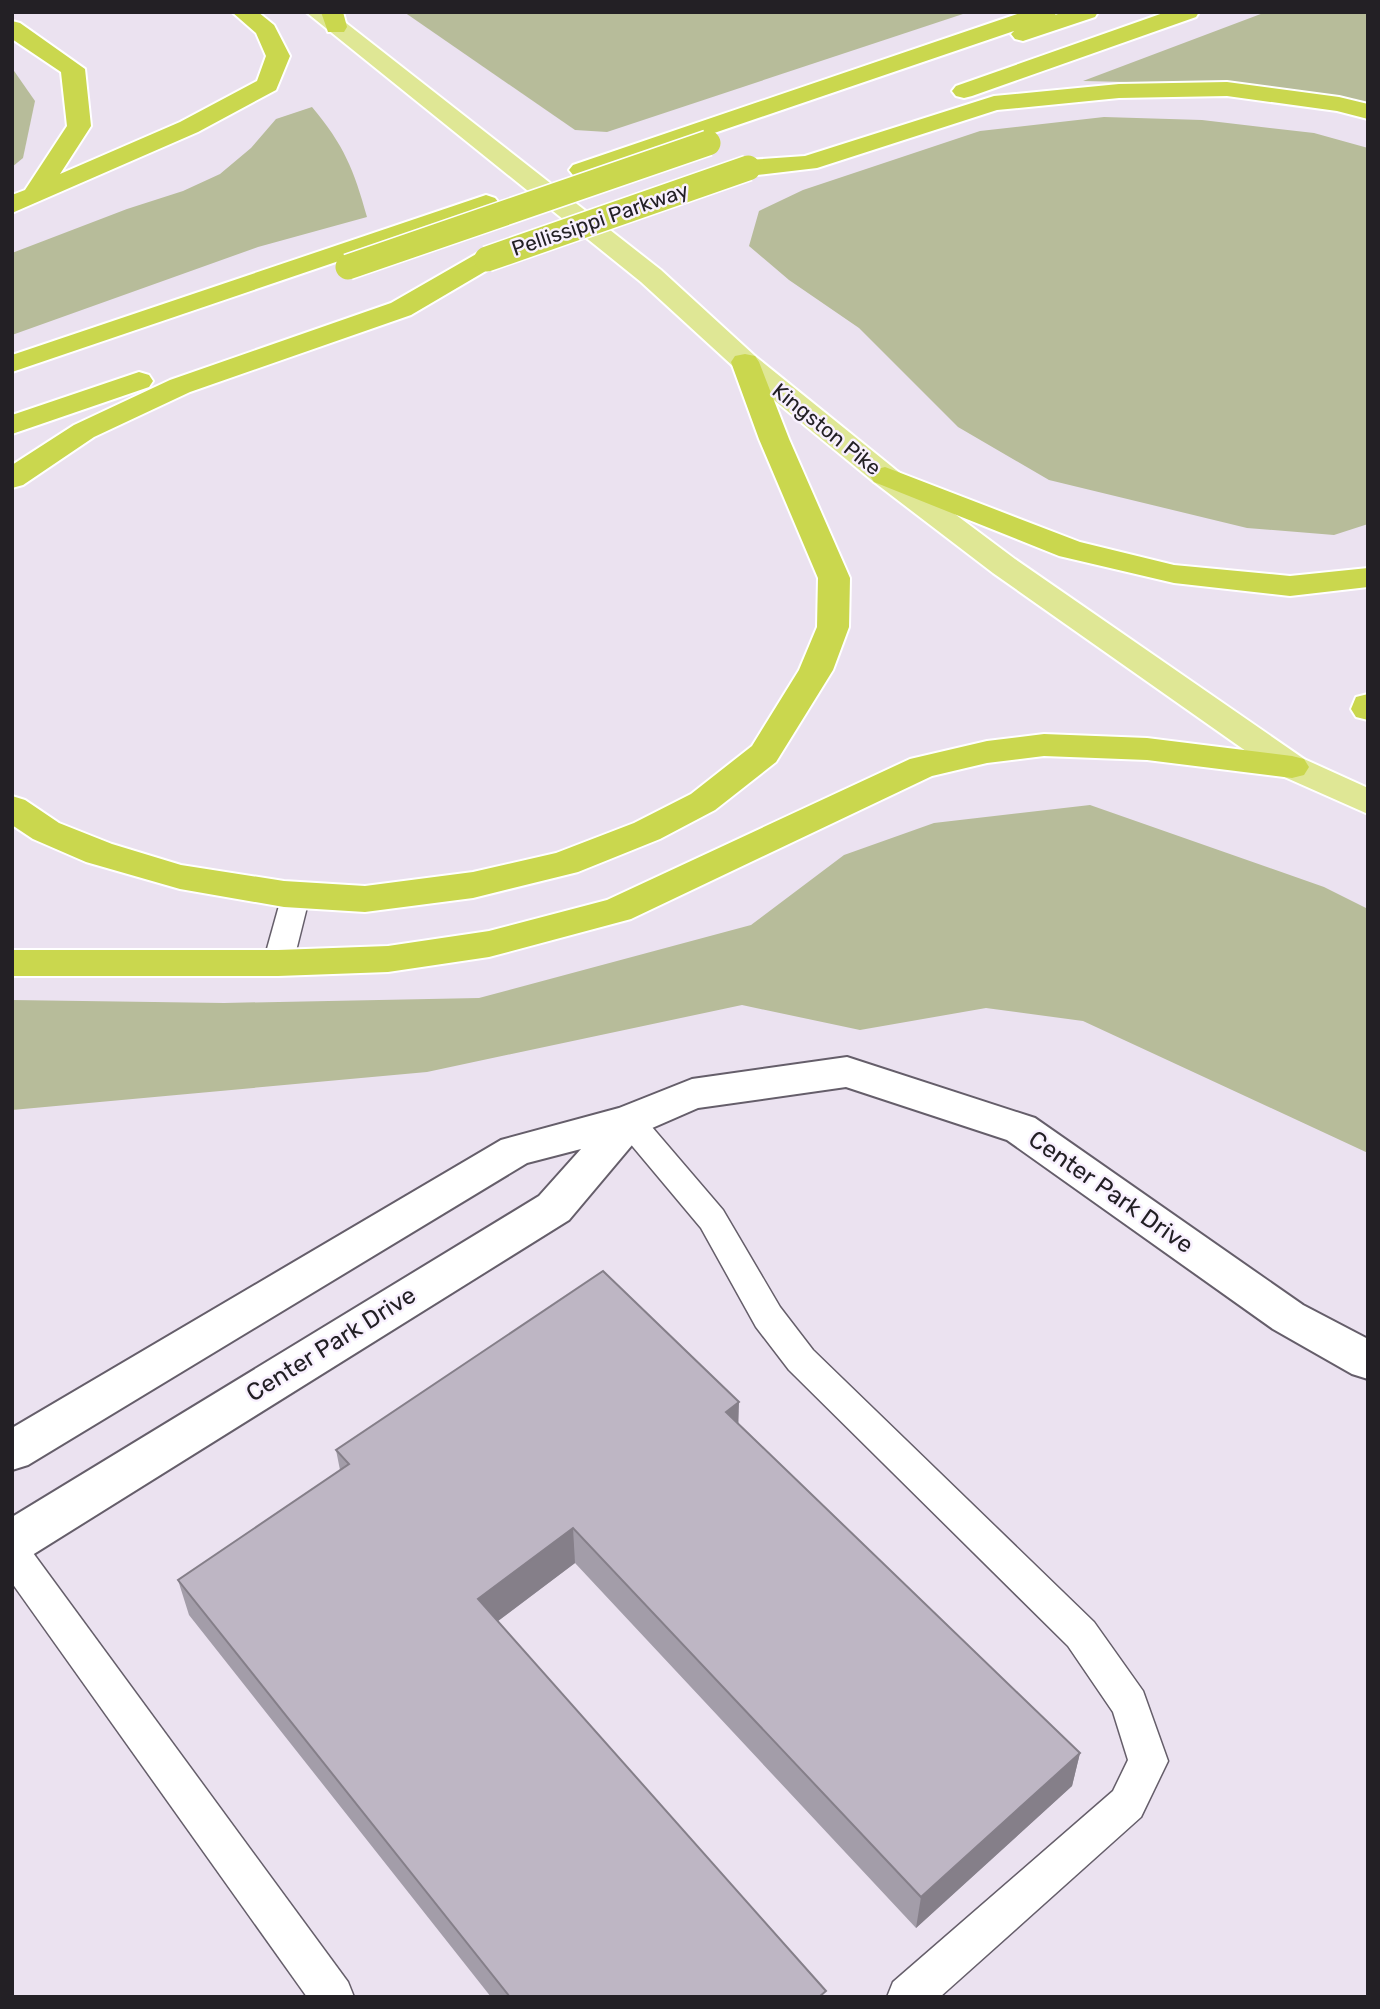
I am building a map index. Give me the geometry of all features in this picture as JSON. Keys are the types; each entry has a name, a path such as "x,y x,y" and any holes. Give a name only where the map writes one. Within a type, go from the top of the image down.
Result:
{"highway":[{"path":"12,205 189,127 268,85 278,56 265,30 243,12"},
{"path":"12,364 1046,12"},
{"name":"Pellissippi Parkway","path":"12,381 1087,12"},
{"name":"Pellissippi Parkway","path":"392,302 487,259 1188,12"},
{"path":"12,28 73,69 79,125 35,194"},
{"path":"748,167 808,163 994,103 1119,91 1227,89 1339,104 1368,112"},
{"path":"12,425 392,302"},
{"path":"12,479 83,431 180,386 392,302"},
{"path":"12,808 46,831 99,853 180,877 296,895 365,899 473,885 565,863 647,831 703,802 764,754 816,670 834,627 834,578 774,439 745,362"},
{"path":"885,476 1070,549 1174,574 1290,586 1368,577"},
{"path":"12,963 278,963 400,957 489,944 618,910 922,767 987,752 1044,745 1147,749 1292,766"}],"main road":[{"name":"Kingston Pike","path":"328,17 650,276 745,362 885,476 1003,566 1292,766 1368,802"}],"street":[{"name":"Center Park Drive","path":"12,1451 515,1151 629,1121 692,1094 847,1072 1021,1129 1288,1317 1368,1361"},
{"name":"Center Park Drive","path":"12,1542 554,1208 629,1121"}],"lane":[{"path":"278,963 296,895"},
{"path":"629,1121 712,1219 768,1317 801,1360 1081,1634 1129,1704 1148,1761 1127,1804 908,1997"},
{"path":"12,1553 332,1997"}],"green space":[{"path":"404,12 969,12 607,132 575,130"},
{"path":"1266,12 1368,12 1368,108 1256,85 1083,81"},
{"path":"12,68 35,101 23,158 12,167"},
{"path":"312,107 347,159 367,217 258,247 12,335 12,253 127,209 183,191 220,174 251,148 276,119"},
{"path":"1104,117 1202,120 1314,133 1368,148 1368,524 1334,535 1247,528 1049,480 958,427 859,328 789,280 749,246 759,211 803,190 980,131"},
{"path":"1090,805 1324,887 1368,909 1368,1153 1083,1021 986,1008 860,1030 742,1005 427,1072 12,1110 12,1000 224,1003 479,998 751,925 844,855 934,823"}],"building":[{"path":"603,1271 739,1402 726,1412 1080,1753 921,1897 573,1528 478,1599 826,1991 819,1997 510,1997 178,1580 349,1464 336,1450"}]}
